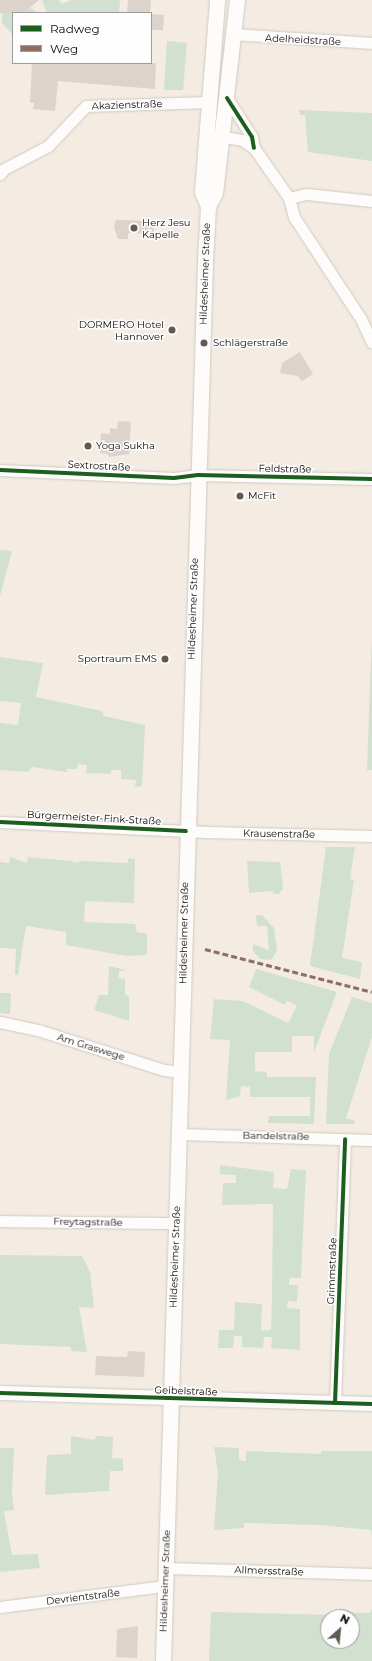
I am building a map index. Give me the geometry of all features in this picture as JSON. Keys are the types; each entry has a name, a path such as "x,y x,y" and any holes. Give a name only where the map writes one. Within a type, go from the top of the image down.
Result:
{"main road":[{"name":"Hildesheimer Straße","path":"162,1661 181,1072 186,831 208,206 202,192 205,135 217,0"},
{"name":"Hildesheimer Straße","path":"208,206 215,193 237,0"}],"street":[{"name":"Adelheidstraße","path":"234,34 372,43"},
{"path":"227,98 252,138 254,148"},
{"name":"Akazienstraße","path":"0,174 4,169 48,146 86,106 208,102"},
{"path":"205,135 222,136 242,140 254,148 289,198 294,217 361,319 372,343"},
{"path":"289,198 307,194 372,201"},
{"path":"361,319 372,320"},
{"name":"Sextrostraße","path":"0,470 132,476 198,475"},
{"name":"Feldstraße","path":"198,475 372,479"},
{"name":"Bürgermeister-Fink-Straße","path":"0,822 186,831"},
{"name":"Krausenstraße","path":"186,831 372,836"},
{"name":"Am Graswege","path":"0,1022 181,1072"},
{"name":"Bandelstraße","path":"179,1134 372,1140"},
{"name":"Grimmstraße","path":"335,1403 345,1139"},
{"name":"Freytagstraße","path":"0,1221 176,1223"},
{"name":"Geibelstraße","path":"0,1393 372,1404"},
{"name":"Allmersstraße","path":"166,1568 372,1574"},
{"name":"Devrientstraße","path":"0,1607 165,1586"}],"green space":[{"path":"42,0 59,0 62,4 72,0 120,0 119,12 47,12"},
{"path":"21,8 25,12 12,12 12,34 2,23 2,10"},
{"path":"31,8 36,11 34,12 25,12"},
{"path":"167,41 187,43 183,90 164,90"},
{"path":"299,110 372,113 372,161 308,152 305,115 300,115"},
{"path":"0,550 12,551 0,596"},
{"path":"372,639 372,770 367,770 370,685"},
{"path":"0,657 43,663 36,697 102,711 104,716 145,725 142,786 135,787 136,780 121,779 121,770 111,770 111,774 86,773 87,765 78,764 77,769 67,769 67,772 32,767 28,772 0,770 0,723 18,725 21,703 0,701"},
{"path":"326,847 355,847 350,879 354,880 342,958 362,962 360,979 310,966"},
{"path":"10,857 27,863 28,857 73,861 73,863 82,861 128,863 128,858 135,859 134,903 85,901 84,922 135,924 137,932 147,934 147,955 126,956 66,945 66,932 26,926 18,975 15,974 16,949 0,948 0,862 9,863"},
{"path":"247,861 280,862 283,888 279,894 273,894 273,891 249,893"},
{"path":"256,915 262,915 274,928 277,951 271,960 260,959 253,951 253,944 269,950 267,926 257,926"},
{"path":"109,966 126,970 119,971 119,978 125,979 125,995 129,996 129,1021 94,1010 99,995 108,995"},
{"path":"256,969 337,992 314,1052 314,1036 292,1036 292,1052 255,1052 255,1071 267,1072 267,1077 316,1077 314,1124 268,1123 269,1116 310,1116 310,1097 250,1097 250,1087 241,1086 240,1096 226,1100 230,1040 210,1039 214,999 243,1001 288,1023 297,1006 287,1001 285,1005 249,987"},
{"path":"0,993 11,993 10,1014 0,1013"},
{"path":"352,997 372,1003 372,1037 346,1118 355,1121 354,1124 326,1124 329,1054"},
{"path":"220,1165 274,1172 273,1188 287,1189 291,1169 306,1170 301,1278 289,1278 289,1285 298,1285 297,1302 288,1301 287,1308 300,1309 300,1350 271,1348 272,1337 264,1337 263,1348 242,1347 242,1336 234,1336 233,1348 218,1348 219,1330 234,1330 235,1302 262,1304 261,1330 271,1330 272,1297 273,1204 222,1205 223,1183 236,1183 236,1175 220,1174"},
{"path":"0,1255 82,1256 90,1272 94,1308 79,1307 87,1352 71,1351 71,1347 0,1344"},
{"path":"71,1436 95,1440 96,1436 113,1437 112,1458 123,1459 123,1471 110,1471 109,1491 45,1495 47,1455 71,1454"},
{"path":"214,1447 239,1448 239,1460 246,1461 246,1451 321,1454 321,1451 372,1451 372,1537 371,1530 319,1525 244,1523 244,1528 214,1530 218,1473"},
{"path":"0,1448 14,1448 12,1492 14,1510 4,1511 12,1555 38,1554 40,1568 0,1572"},
{"path":"372,1608 372,1661 209,1661 211,1612 320,1615 320,1649 360,1649 360,1613 370,1613"}],"building":[{"path":"0,0 39,0 25,12 0,13"},
{"path":"128,0 151,0 150,12 127,12"},
{"path":"152,14 164,15 163,30 152,30"},
{"path":"156,63 155,89 58,81 55,111 33,109 34,103 30,103 32,64"},
{"name":"Herz Jesu Kapelle","path":"116,220 154,221 154,234 128,233 128,239 118,239 114,227"},
{"path":"300,352 313,374 302,381 298,376 280,373 282,363"},
{"path":"118,421 131,422 129,454 109,457 108,454 100,453 101,433 110,434 110,428 117,429"},
{"path":"128,1351 145,1352 144,1377 95,1375 96,1356 127,1357"},
{"path":"138,1626 137,1658 116,1657 117,1629"}],"marked path":[{"path":"205,949 372,992"}],"cycle path":[{"path":"227,98 252,137 254,148"},
{"path":"0,470 174,478 198,475 372,479"},
{"path":"0,822 186,831"},
{"path":"335,1403 345,1139"},
{"path":"0,1393 372,1404"}],"place":[{"name":"Herz Jesu Kapelle","path":"134,228"},
{"name":"DORMERO Hotel Hannover","path":"172,330"},
{"name":"Schlägerstraße","path":"204,343"},
{"name":"Yoga Sukha","path":"88,446"},
{"name":"McFit","path":"240,496"},
{"name":"Sportraum EMS","path":"165,659"}]}
